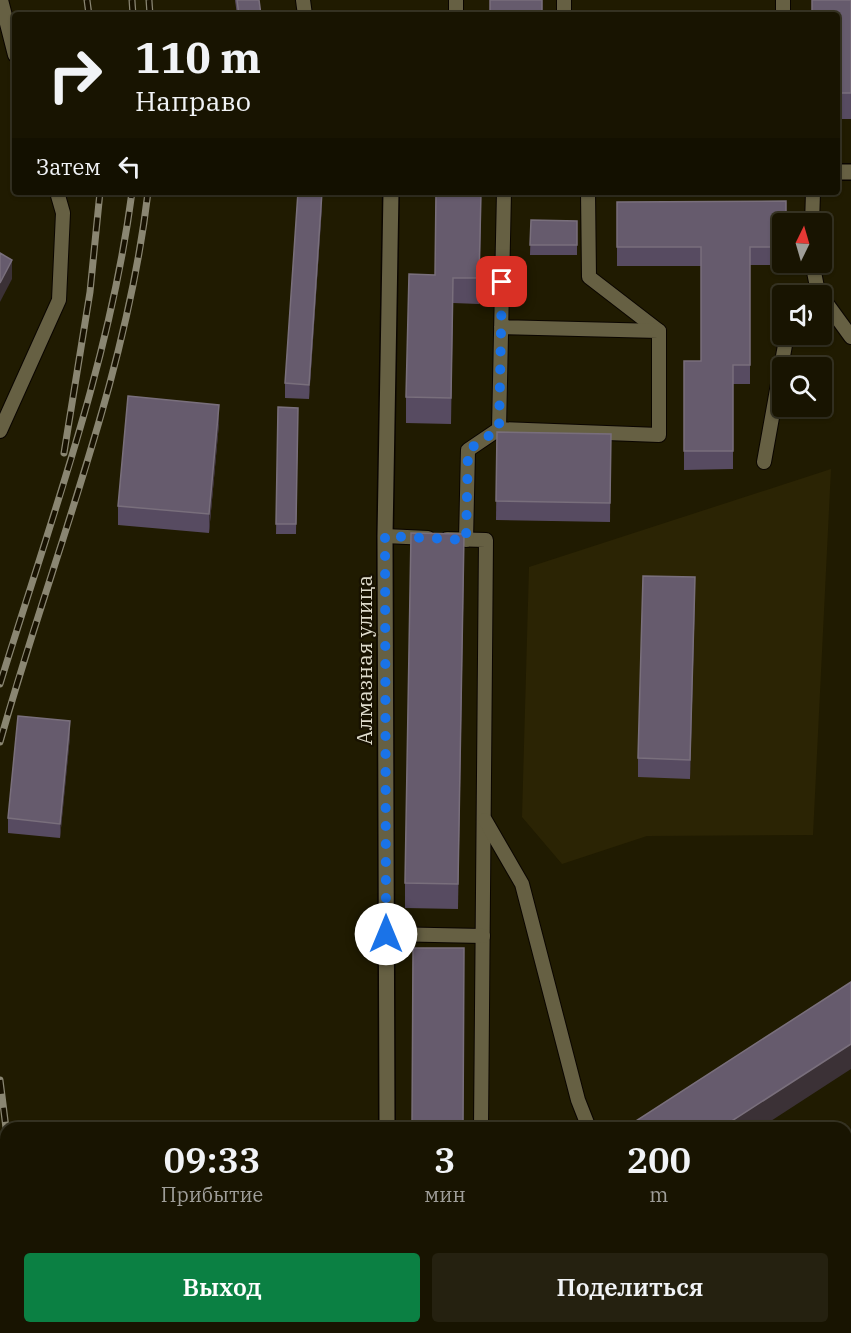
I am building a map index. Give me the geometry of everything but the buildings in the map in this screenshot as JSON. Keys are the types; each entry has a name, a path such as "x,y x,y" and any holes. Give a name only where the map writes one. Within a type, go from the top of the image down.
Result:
{"street":[{"name":"Алмазная улица","path":"387,1122 385,536 391,195"}],"lane":[{"path":"1,0 12,43"},
{"path":"0,431 58,300 63,213 58,195"},
{"path":"499,429 504,195"},
{"path":"588,195 589,277 659,331"},
{"path":"812,213 813,195"},
{"path":"832,312 851,337"},
{"path":"501,327 659,331"},
{"path":"466,540 468,450 499,429 659,435 659,331"},
{"path":"764,462 786,345"},
{"path":"385,536 486,540 481,1122"},
{"path":"484,818 522,884 578,1100 587,1122"},
{"path":"386,934 483,936"}],"shaded area":[{"path":"831,469 813,835 647,836 562,864 522,817 529,567"}],"railway":[{"path":"87,0 89,12"},
{"path":"132,0 133,12"},
{"path":"149,0 150,12"},
{"path":"64,453 90,292 100,195"},
{"path":"0,684 58,502 94,379 122,255 132,195"},
{"path":"0,742 105,401 123,332 148,195"},
{"path":"0,1080 5,1122"}],"route":[{"path":"386,934 385,536 466,540 468,450 499,429 502,282"}]}
